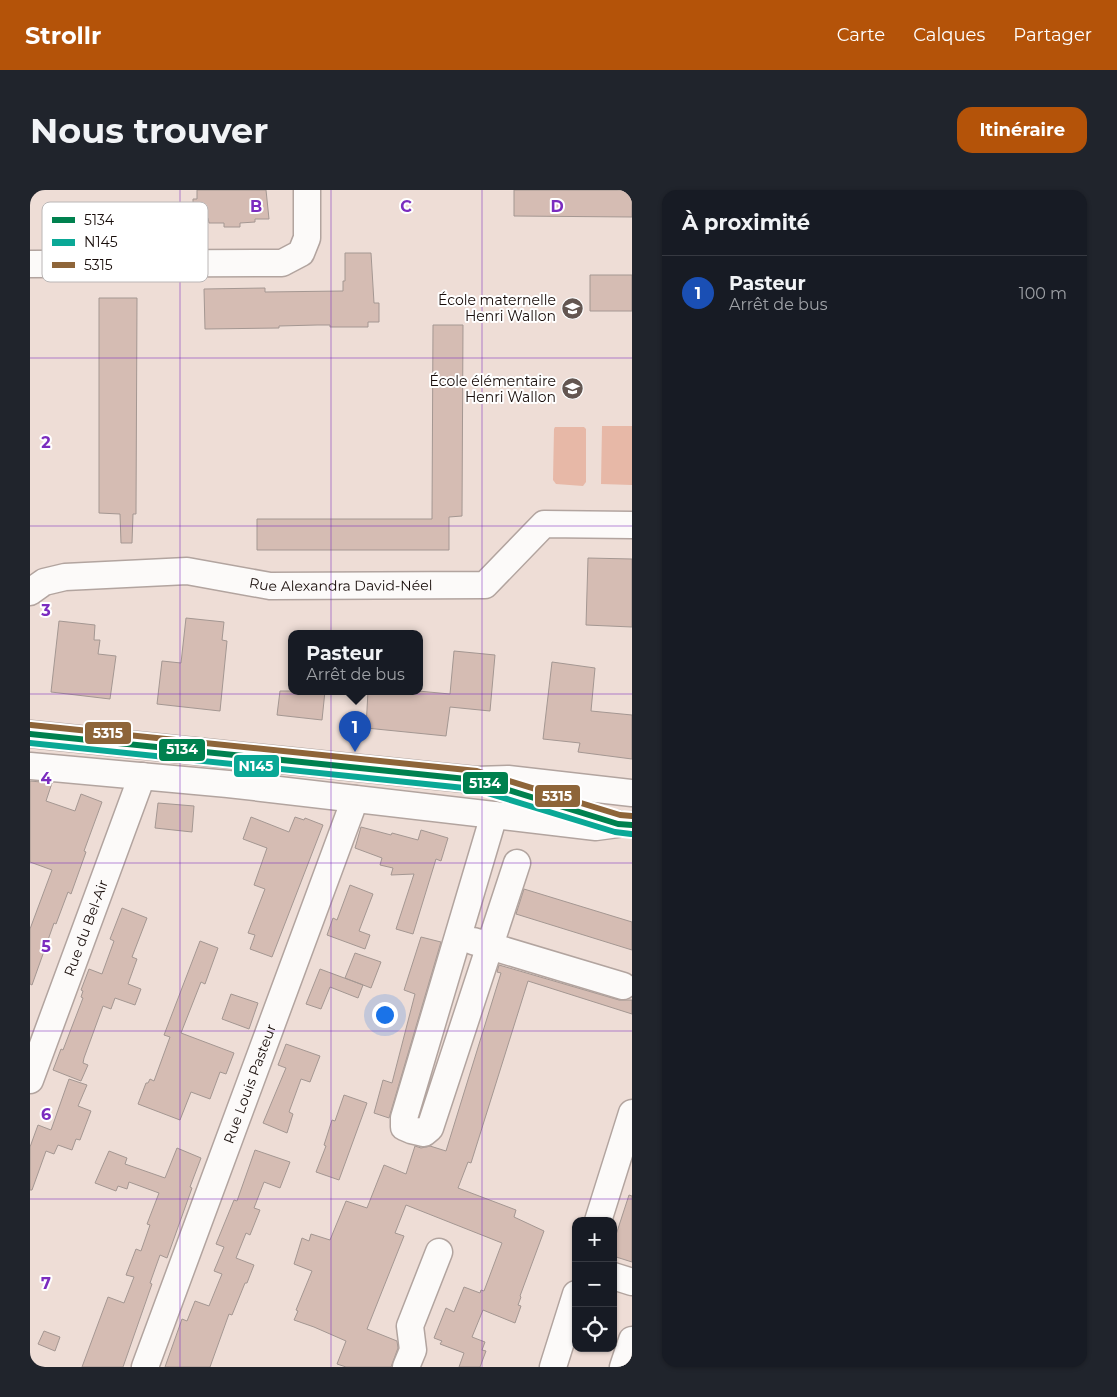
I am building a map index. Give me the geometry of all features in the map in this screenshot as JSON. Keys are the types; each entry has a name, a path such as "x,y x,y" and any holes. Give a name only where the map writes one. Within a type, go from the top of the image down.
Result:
{"street":[{"path":"208,263 282,263 301,253 307,238 307,190"},
{"name":"Rue Alexandra David-Néel","path":"30,592 44,582 65,577 187,571 270,586 485,585 544,524 632,525"},
{"path":"30,734 476,780 508,780 632,793"},
{"path":"30,766 142,776 596,826 625,824"},
{"name":"Rue du Bel-Air","path":"30,1080 142,776"},
{"path":"476,780 625,824"},
{"name":"Rue Louis Pasteur","path":"145,1367 355,799"},
{"path":"494,815 404,1118 404,1127 411,1130 424,1132 430,1128 517,863"},
{"path":"457,936 623,986"},
{"path":"599,1217 632,1113"},
{"path":"406,1367 413,1350 410,1326 439,1252"},
{"path":"617,1277 632,1282"},
{"path":"554,1367 572,1307"},
{"path":"623,1367 632,1340"}],"shaded area":[{"path":"602,426 632,426 632,485 601,484"},
{"path":"555,427 584,427 586,429 586,482 583,486 556,484 553,480"}],"building":[{"path":"197,190 266,190 269,219 255,219 255,222 240,223 240,227 224,227 224,223 209,223 208,202 193,202 193,199 197,199"},
{"path":"514,190 632,190 632,217 514,216"},
{"path":"345,253 371,253 374,303 379,303 379,322 368,322 368,327 317,325 279,326 279,328 205,329 204,289 265,288 265,292 343,291"},
{"path":"590,275 632,275 632,311 590,311"},
{"path":"99,298 137,298 136,514 133,514 132,543 121,543 120,514 99,513"},
{"path":"433,325 463,325 462,516 449,517 449,550 257,550 257,519 432,519"},
{"path":"588,558 632,559 632,627 586,625"},
{"path":"186,618 224,622 222,640 227,641 220,711 157,704 162,661 181,663"},
{"path":"59,621 95,625 94,640 100,640 98,654 116,656 110,699 51,692"},
{"path":"454,651 495,655 490,711 450,707 446,736 366,728 368,695 423,695 423,691 450,694"},
{"path":"552,662 595,668 591,711 632,715 632,759 578,752 580,743 543,739"},
{"path":"280,691 288,691 288,695 325,695 322,720 277,715"},
{"path":"30,781 52,783 46,801 75,811 81,794 102,802 71,894 68,892 56,924 54,923 32,985 30,984 30,929 52,870 30,862"},
{"path":"158,803 194,806 192,832 155,828"},
{"path":"251,817 289,832 295,817 304,820 305,818 323,825 272,957 250,949 255,935 248,933 265,889 254,885 267,848 243,839"},
{"path":"361,827 418,840 421,830 448,838 441,861 436,859 413,934 396,929 414,874 391,875 393,868 380,865 382,858 355,848"},
{"path":"350,885 373,894 359,931 370,935 365,949 327,935 333,918 337,920"},
{"path":"524,889 632,922 632,950 516,914"},
{"path":"122,908 147,918 132,957 137,959 128,984 141,989 135,1005 115,998 111,1009 103,1006 84,1058 83,1063 88,1065 81,1081 53,1070 61,1049 63,1050 83,998 81,997 83,991 81,990 89,969 102,974 114,941 110,939"},
{"path":"421,937 441,942 389,1118 374,1113 383,1080 392,1083 415,994 404,990"},
{"path":"200,941 218,948 205,984 201,982 181,1033 234,1053 226,1074 220,1072 210,1099 191,1092 180,1120 138,1104 146,1083 150,1079 154,1081 170,1037 164,1035"},
{"path":"355,953 381,962 371,988 345,978"},
{"path":"499,965 619,1000 632,1000 632,1014 528,981 471,1163 468,1162 458,1188 516,1210 514,1217 544,1231 520,1296 518,1305 521,1306 515,1323 483,1310 472,1337 485,1342 482,1350 486,1351 480,1367 459,1367 464,1353 440,1344 442,1341 434,1338 446,1308 454,1312 464,1287 480,1293 481,1290 484,1291 502,1243 406,1205 395,1233 404,1236 367,1329 397,1341 398,1348 391,1367 346,1367 337,1364 346,1341 294,1320 298,1311 296,1310 312,1271 294,1264 302,1238 309,1241 311,1234 330,1240 346,1201 367,1208 384,1165 406,1174 415,1146 421,1148 430,1146 446,1151 501,973 497,972"},
{"path":"320,969 363,985 358,998 330,987 321,1009 306,1004"},
{"path":"231,994 258,1003 249,1029 222,1019"},
{"path":"286,1044 320,1056 310,1082 301,1079 289,1112 293,1114 287,1133 263,1123 286,1068 278,1065"},
{"path":"69,1079 87,1085 78,1106 91,1111 80,1140 76,1139 72,1150 58,1145 54,1154 46,1151 32,1190 30,1190 30,1147 38,1125 51,1130"},
{"path":"344,1095 367,1103 339,1180 316,1172 326,1146 324,1145 332,1120 335,1121"},
{"path":"177,1148 201,1158 167,1258 160,1255 150,1283 152,1284 123,1367 82,1367 108,1297 124,1303 134,1277 126,1275 136,1249 141,1251 150,1225 147,1224 159,1193 129,1182 127,1189 118,1186 116,1191 95,1183 109,1151 127,1158 125,1164 165,1178"},
{"path":"255,1150 290,1162 280,1188 264,1182 254,1208 260,1210 250,1235 246,1233 236,1258 254,1265 247,1283 245,1283 232,1315 229,1314 210,1367 165,1367 182,1319 187,1321 195,1301 209,1306 222,1274 214,1271 224,1247 216,1244 234,1200 237,1201"},
{"path":"629,1195 632,1196 632,1262 617,1257 617,1232"},
{"path":"44,1331 60,1337 55,1351 38,1344"}],"transit line":[{"name":"5315","path":"31,725 477,771 620,815 632,816"},
{"name":"5134","path":"30,734 476,780 618,824 632,825"},
{"name":"N145","path":"30,743 474,789 615,832 631,834"}],"place":[{"name":"École maternelle Henri Wallon","path":"572,308"},
{"name":"École élémentaire Henri Wallon","path":"572,389"},
{"name":"Pasteur","path":"355,752"}]}
